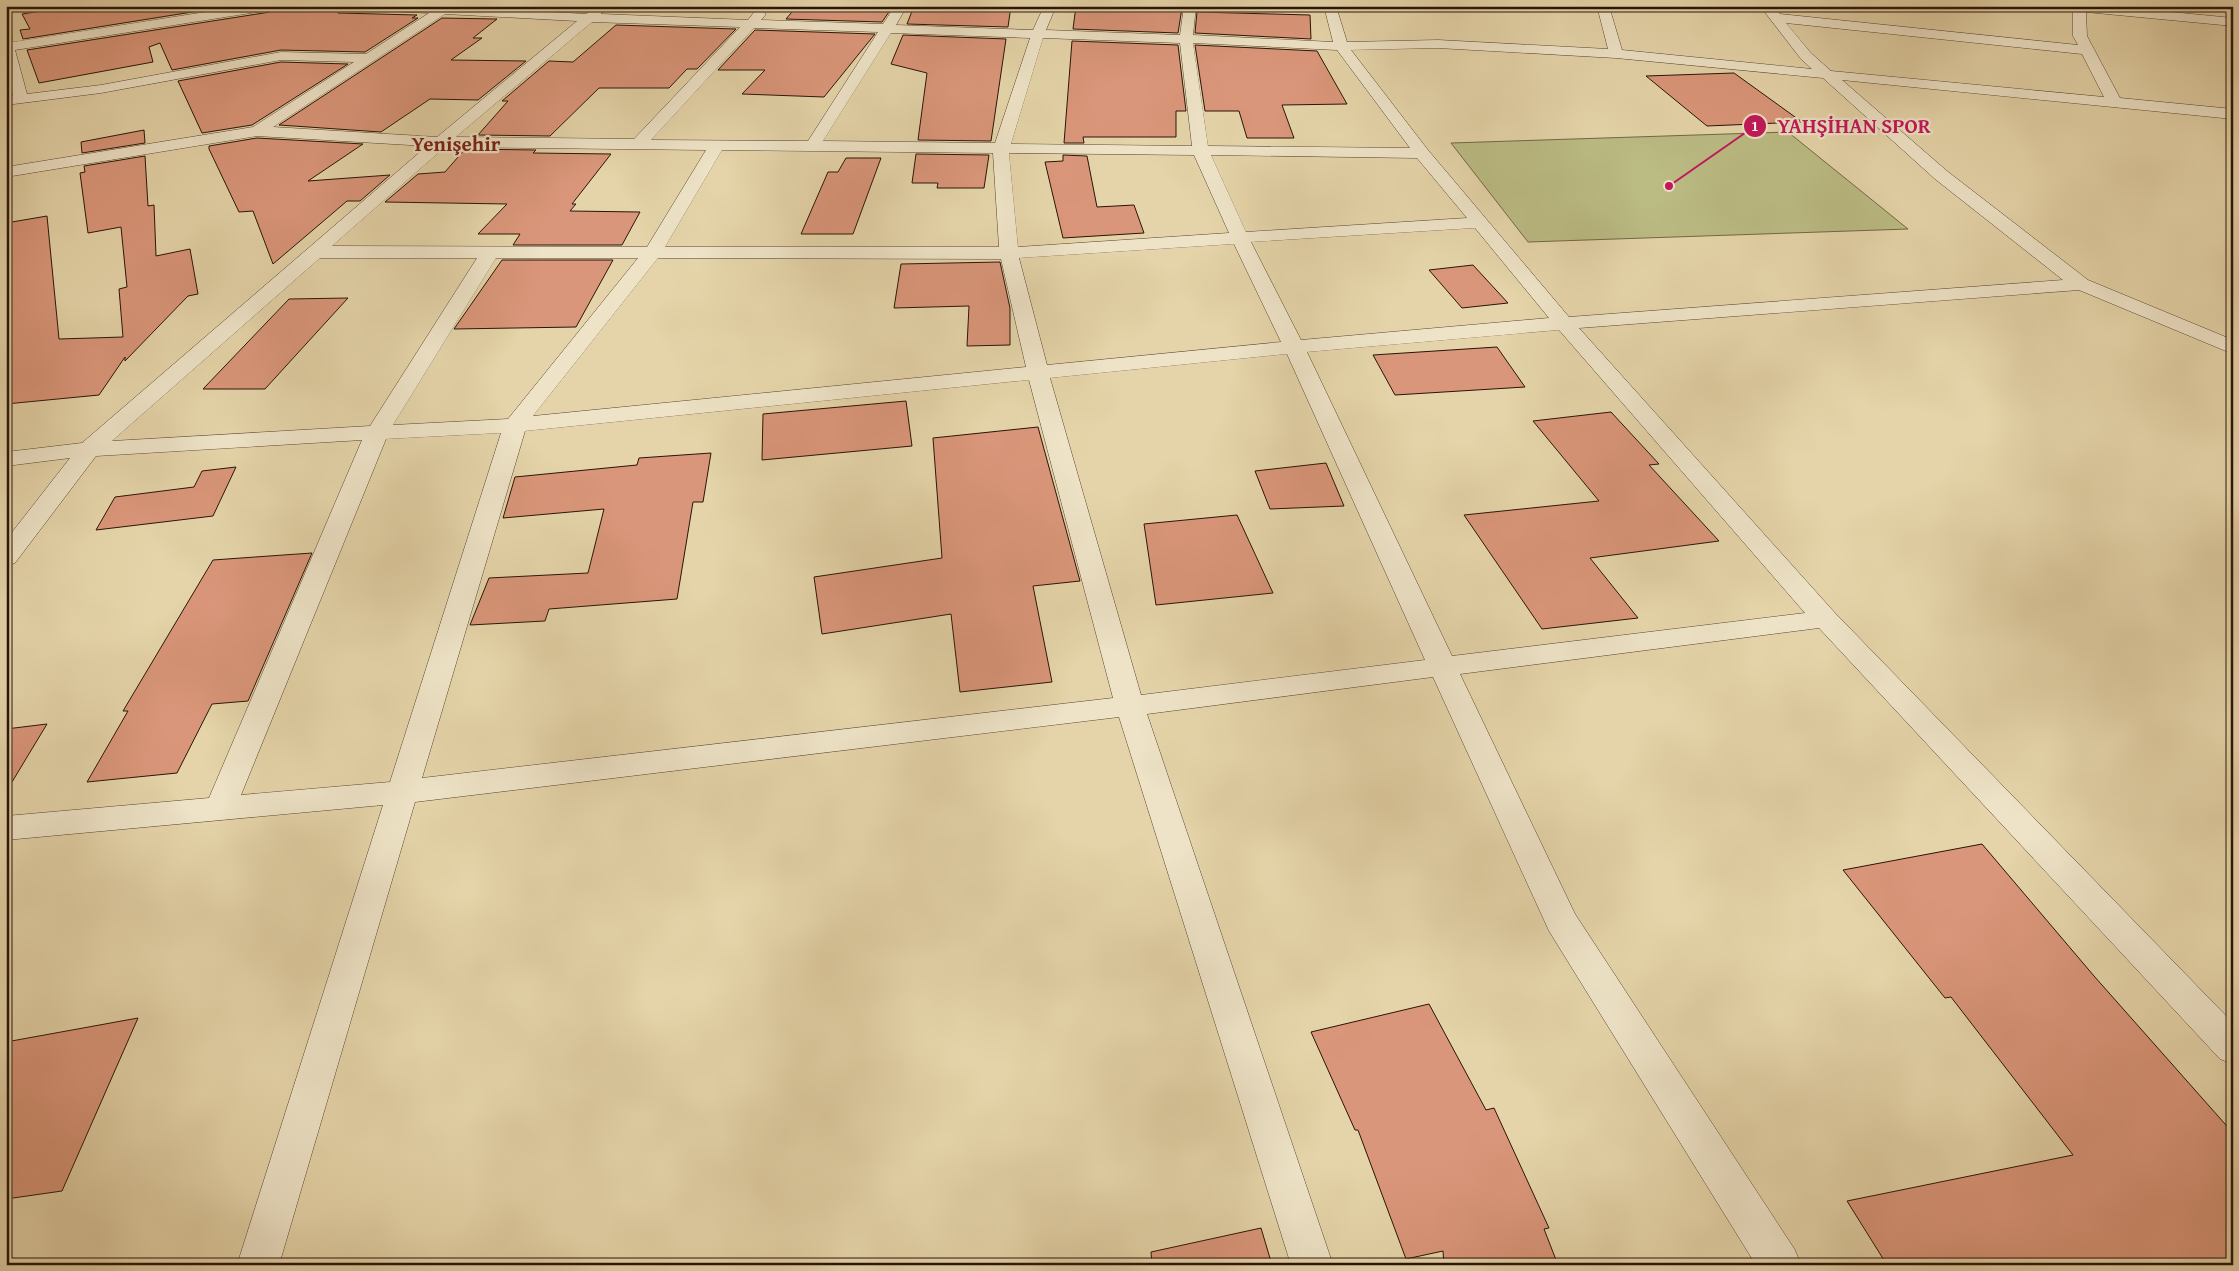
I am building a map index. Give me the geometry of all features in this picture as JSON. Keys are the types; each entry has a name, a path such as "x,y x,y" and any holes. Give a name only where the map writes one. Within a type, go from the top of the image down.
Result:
{"street":[{"path":"21,99 7,44 270,6"},
{"path":"361,6 596,12 752,24 1341,46 1438,44 1616,54 2233,114"},
{"path":"638,144 767,6"},
{"path":"812,147 885,28 901,6"},
{"path":"1050,6 1038,34 1001,149 1008,253 1038,374 1130,706 1312,1265"},
{"path":"1190,6 1186,39 1201,152 1240,238 1294,347 1561,921 1780,1265"},
{"path":"1330,6 1341,46 1422,153 1564,323 1826,619 2233,1048"},
{"path":"1603,6 1616,54"},
{"path":"1766,6 1806,56 1825,73 1941,175 2081,284 2233,348"},
{"path":"2114,102 2080,36 2075,7 2233,22"},
{"path":"256,131 446,8"},
{"path":"6,558 89,449 441,142 596,12"},
{"path":"1776,18 2087,50"},
{"path":"6,101 101,89 281,56 369,58"},
{"path":"6,172 256,131 441,142 1422,153"},
{"path":"258,1265 515,425 653,252 717,145"},
{"path":"314,252 1008,253 1480,222"},
{"path":"220,809 377,433 490,252"},
{"path":"6,459 89,449 515,425 1294,347 1564,323 2081,284"},
{"path":"6,828 402,792 1130,706 1826,619"}],"green space":[{"path":"1788,132 1908,229 1528,242 1451,143"}],"building":[{"path":"74,6 230,6 23,39 20,30 30,29 22,14"},
{"path":"278,6 337,6 338,13 417,15 412,18 418,18 365,52 281,50 172,70 160,43 149,47 153,62 39,83 27,50 270,12"},
{"path":"797,6 893,6 882,22 786,19"},
{"path":"914,6 1011,6 1008,27 907,24"},
{"path":"1076,6 1182,8 1178,33 1073,29"},
{"path":"1197,12 1310,15 1311,39 1195,33"},
{"path":"442,18 497,19 473,38 482,38 451,60 526,61 478,100 430,99 381,132 279,125"},
{"path":"616,25 736,29 697,69 687,69 669,88 599,88 550,136 478,135 508,101 502,101 549,61 573,62"},
{"path":"755,30 875,34 824,97 742,94 765,70 718,70"},
{"path":"903,35 1006,39 991,141 918,140 927,73 891,64"},
{"path":"1072,41 1178,45 1186,111 1176,111 1176,137 1083,137 1084,143 1064,143"},
{"path":"1195,45 1317,51 1347,104 1282,105 1294,138 1247,138 1239,111 1205,111"},
{"path":"281,62 348,64 252,125 202,133 178,81"},
{"path":"1734,73 1802,122 1707,126 1646,76"},
{"path":"144,130 145,143 82,153 81,142"},
{"path":"257,138 363,144 308,181 390,175 360,201 347,201 273,264 253,211 239,212 209,149 209,146"},
{"path":"465,149 536,150 533,153 611,154 572,204 576,204 570,211 640,212 622,245 513,245 520,234 478,234 507,204 385,202 418,174 445,172"},
{"path":"916,154 989,155 984,188 937,188 938,183 912,183"},
{"path":"1063,155 1087,156 1097,207 1134,205 1144,233 1063,238 1045,162 1063,161"},
{"path":"145,156 148,206 154,205 156,256 190,249 198,294 188,296 125,361 125,357 99,395 6,404 6,223 47,216 59,339 123,337 119,289 127,287 121,227 88,233 80,173 85,172 84,166"},
{"path":"846,158 881,158 853,234 801,234 828,172 838,172"},
{"path":"502,260 613,260 576,327 454,329"},
{"path":"1000,262 1010,308 1010,345 967,346 969,306 894,308 901,264"},
{"path":"1473,265 1508,303 1462,308 1429,270"},
{"path":"348,298 265,389 203,389 289,299"},
{"path":"1497,347 1525,387 1395,395 1373,355"},
{"path":"906,401 912,446 762,460 763,414"},
{"path":"1611,412 1659,464 1649,465 1719,541 1590,558 1638,618 1542,629 1464,515 1599,501 1533,421"},
{"path":"1038,427 1080,581 1033,586 1052,682 960,692 951,614 822,634 814,577 942,558 933,438"},
{"path":"711,453 703,502 693,502 677,599 549,609 545,621 470,625 489,578 588,573 604,509 503,518 515,477 637,465 639,458"},
{"path":"1326,463 1344,506 1270,509 1255,471"},
{"path":"236,467 213,516 96,530 115,497 194,487 202,471"},
{"path":"1237,515 1273,593 1156,605 1144,524"},
{"path":"312,553 248,701 212,704 177,773 87,782 128,711 123,711 213,560"},
{"path":"47,724 6,792 6,729"},
{"path":"1982,844 2094,976 2233,1133 2233,1265 1887,1265 1847,1201 2073,1155 1951,997 1945,998 1843,870"},
{"path":"1429,1004 1486,1110 1494,1108 1549,1228 1544,1229 1558,1265 1444,1265 1443,1251 1406,1259 1358,1130 1355,1130 1311,1032"},
{"path":"138,1018 62,1191 6,1199 6,1042"},
{"path":"1261,1228 1272,1265 1152,1265 1151,1252"}],"place":[{"name":"YAHŞİHAN SPOR","path":"1669,186"}],"district":[{"name":"Yenişehir","path":"456,143"}]}
